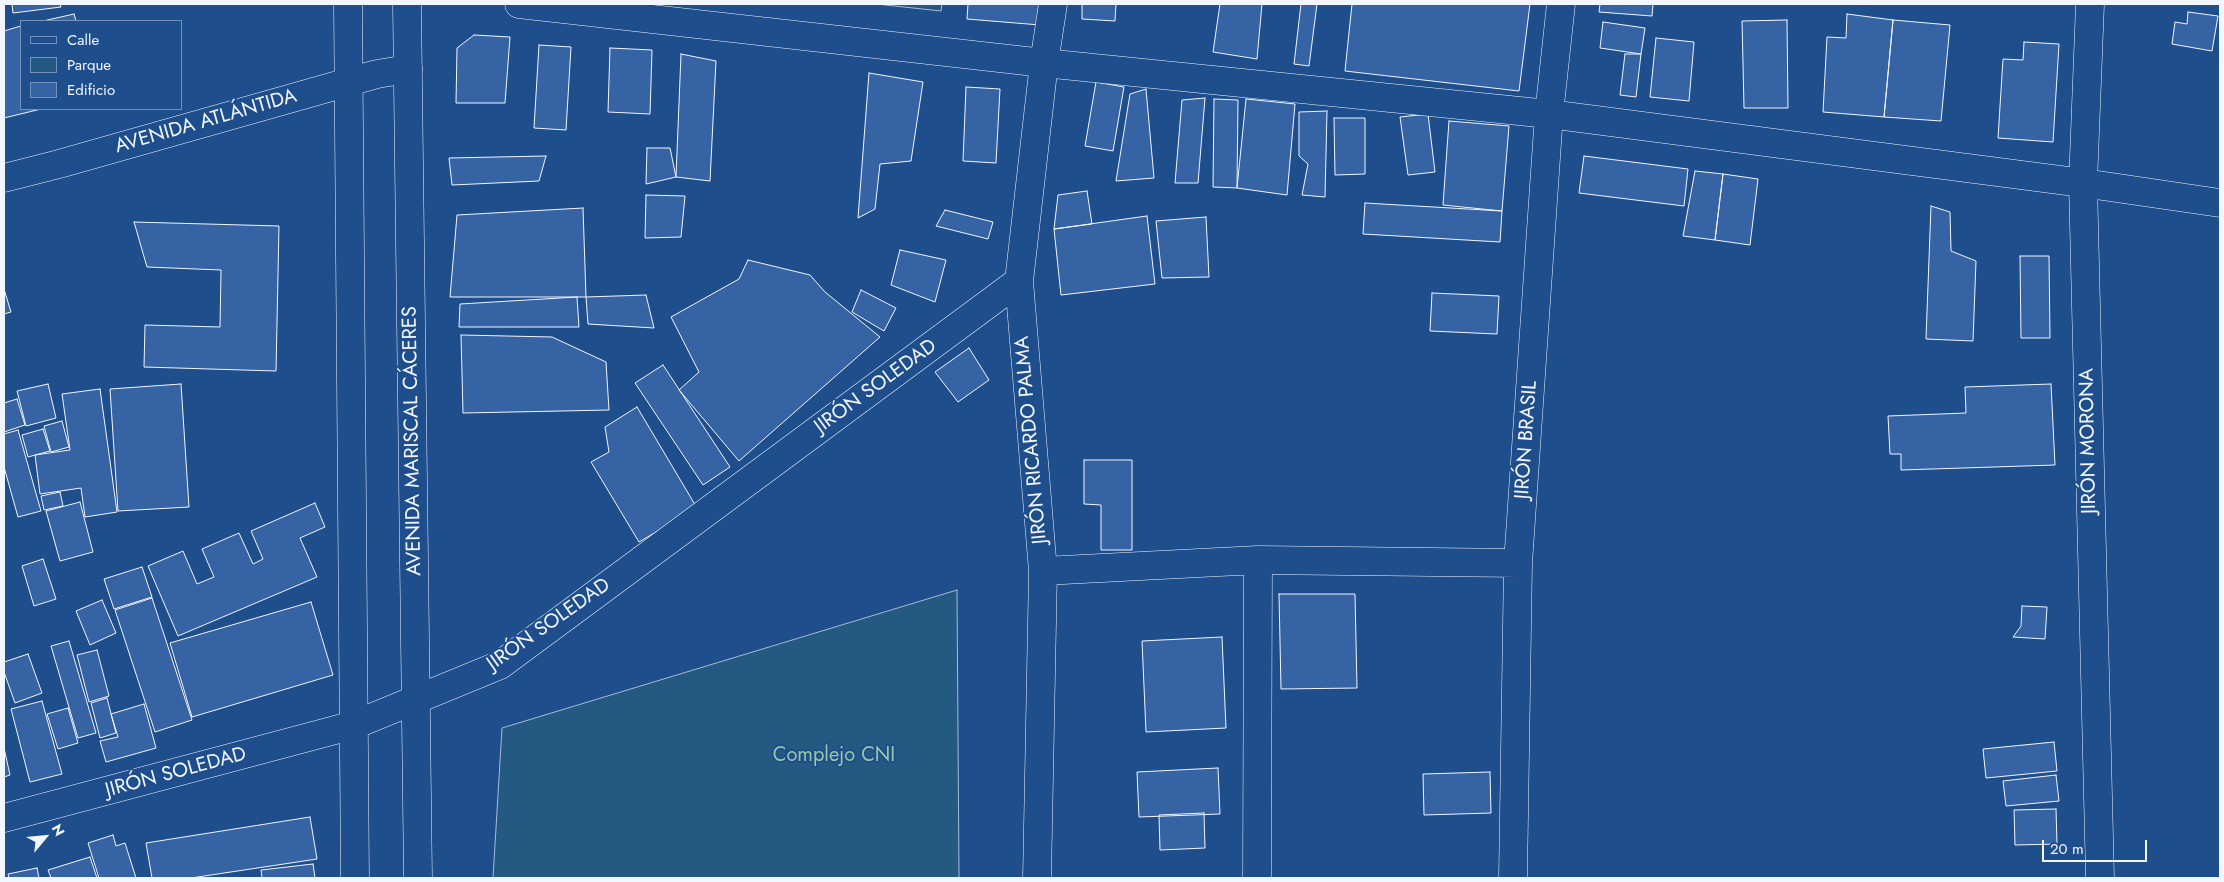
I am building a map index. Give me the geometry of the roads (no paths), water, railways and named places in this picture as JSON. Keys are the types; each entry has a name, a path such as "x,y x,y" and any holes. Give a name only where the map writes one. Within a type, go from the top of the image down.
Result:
{"street":[{"path":"348,4 355,878"},
{"name":"AVENIDA MARISCAL CÁCERES","path":"408,4 418,878"},
{"path":"519,4 1044,63 1549,114 2083,183 2220,203"},
{"name":"JIRÓN RICARDO PALMA","path":"1037,878 1042,571 1019,281 1044,63 1053,4"},
{"name":"JIRÓN BRASIL","path":"1513,878 1518,563 1549,114 1561,4"},
{"name":"JIRÓN MORONA","path":"2090,4 2083,183 2100,878"},
{"name":"AVENIDA ATLÁNTIDA","path":"4,178 377,74 408,69"},
{"name":"JIRÓN SOLEDAD","path":"4,818 354,725 500,665 1019,281"},
{"path":"1257,878 1258,560"},
{"path":"1042,571 1258,560 1518,563"}],"park label":[{"name":"Complejo CNI","path":"834,756"}]}
